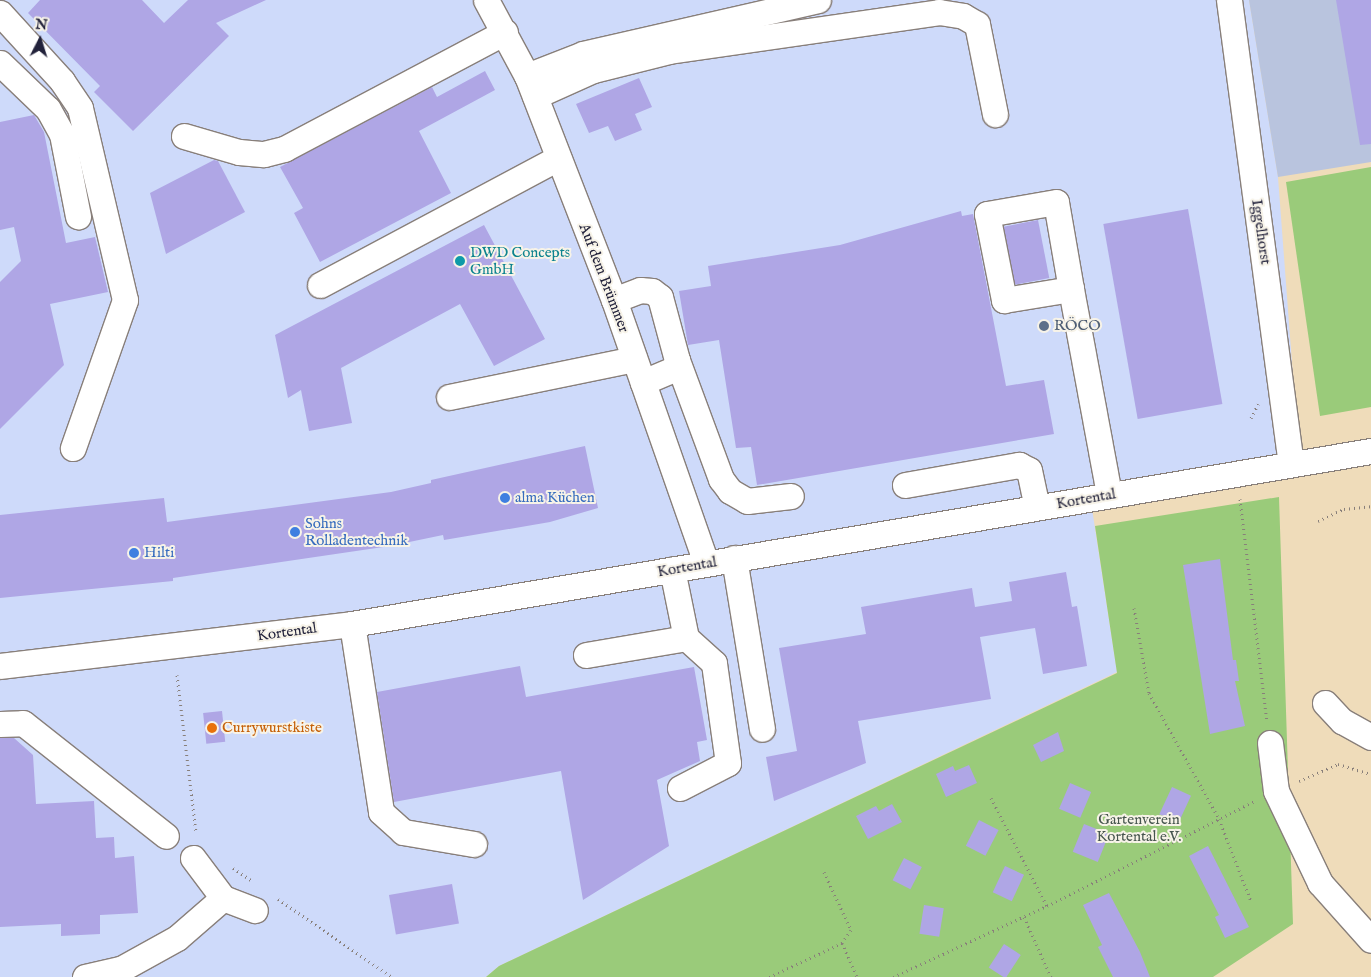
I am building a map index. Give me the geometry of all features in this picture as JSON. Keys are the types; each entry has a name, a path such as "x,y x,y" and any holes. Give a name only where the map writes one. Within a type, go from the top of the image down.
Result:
{"street":[{"name":"Auf dem Brümmer","path":"486,0 505,32 531,86 614,300 706,563"},
{"path":"531,86 583,54 818,0"},
{"name":"Iggelhorst","path":"1229,0 1291,464"},
{"path":"531,86 669,51 939,12 962,16 977,24 994,114"},
{"path":"0,13 62,81 80,108 125,300 73,448"},
{"path":"184,136 239,152 264,154 284,149 505,32"},
{"path":"0,63 48,109 62,134 78,216"},
{"path":"320,285 558,158"},
{"path":"1071,289 1109,495"},
{"path":"614,300 640,290 652,291 660,297 677,360 721,479 730,491 747,501 791,496"},
{"path":"449,397 634,359"},
{"path":"643,382 674,369 677,360"},
{"name":"Kortental","path":"0,666 174,648 352,624 1371,451"},
{"path":"905,485 1019,465 1029,470 1037,507"},
{"path":"734,558 762,729"},
{"path":"672,569 686,638 714,663 728,763 680,788"},
{"path":"352,624 381,812 403,832 474,844"},
{"path":"586,655 686,638"},
{"path":"1325,703 1342,721 1371,738"},
{"path":"0,724 23,723 166,836"},
{"path":"1270,743 1276,792 1320,883 1371,940"},
{"path":"193,858 222,898 264,903"},
{"path":"85,977 121,969 177,938 222,898"}],"path":[{"path":"1237,473 1270,743"},
{"path":"1318,521 1344,509 1371,506"},
{"path":"1134,608 1149,693 1219,819 1251,901"},
{"path":"177,675 198,843 193,858"},
{"path":"893,977 1047,906 1219,819 1338,764 1371,774"},
{"path":"991,798 1047,906"},
{"path":"228,864 258,885"},
{"path":"770,977 842,943 851,930 824,872"},
{"path":"264,903 392,977"},
{"path":"1024,917 1051,977"},
{"path":"842,943 857,977"},
{"path":"779,973 781,977"}],"shaded area":[{"path":"0,0 1249,0 1278,177 1299,456 1089,489 1117,672 499,966 486,977 0,977"},
{"path":"1249,0 1371,0 1371,162 1278,177"}],"green space":[{"path":"1371,167 1371,407 1320,416 1286,182"},
{"name":"Gartenverein Kortental e.V.","path":"1279,497 1293,924 1213,977 486,977 499,966 1117,673 1095,526"}],"building":[{"path":"40,0 142,0 164,23 188,0 266,0 216,23 229,36 133,131 94,92 100,86 28,13"},
{"path":"1336,0 1371,0 1371,144 1360,145"},
{"path":"485,71 495,90 419,131 451,193 320,262 294,213 303,208 280,167 432,87 437,97"},
{"path":"639,78 652,107 635,114 642,130 615,141 608,126 589,133 576,104"},
{"path":"34,115 44,132 66,243 95,237 108,292 50,304 64,365 0,429 0,282 21,261 14,227 0,230 0,122"},
{"path":"214,160 218,161 245,212 166,254 150,193"},
{"path":"1188,209 1222,404 1138,419 1103,224"},
{"path":"961,211 962,216 973,214 1006,386 1044,380 1054,434 757,485 751,447 736,448 719,340 688,345 679,291 711,286 708,266 840,245"},
{"path":"1038,220 1049,278 1015,285 1004,227"},
{"name":"DWD Concepts GmbH","path":"484,225 545,339 494,366 460,304 341,368 352,423 309,431 301,390 288,398 275,335"},
{"path":"585,446 598,508 550,522 444,540 443,535 390,546 173,578 173,581 0,598 0,515 164,498 167,522 391,492 431,483 431,480"},
{"path":"1220,559 1233,660 1236,660 1239,681 1235,681 1245,726 1210,734 1183,565"},
{"path":"1066,572 1072,607 1077,606 1087,666 1043,674 1035,628 980,637 991,699 858,721 866,763 774,801 766,757 797,751 779,648 866,634 861,607 972,588 975,607 1012,601 1009,582"},
{"path":"520,666 526,697 694,667 707,740 697,742 700,761 657,780 669,846 583,900 561,771 394,802 377,692"},
{"path":"222,711 225,742 206,744 203,713"},
{"path":"1058,732 1064,751 1041,762 1033,745"},
{"path":"0,738 14,738 33,755 36,804 94,801 96,838 114,837 115,858 134,856 138,913 100,915 100,934 61,936 61,924 0,927"},
{"path":"969,765 977,783 946,797 936,774 953,766 955,771"},
{"path":"1070,783 1091,792 1080,818 1059,809"},
{"path":"1172,787 1191,796 1178,823 1159,814"},
{"path":"892,804 902,822 868,839 856,816 876,806 879,811"},
{"path":"979,820 999,830 985,856 966,846"},
{"path":"1084,824 1109,834 1098,862 1073,852"},
{"path":"1208,846 1249,927 1225,938 1215,917 1219,915 1189,856"},
{"path":"904,858 922,867 910,889 893,880"},
{"path":"1005,866 1024,875 1012,901 993,892"},
{"path":"452,884 459,923 396,935 389,895"},
{"path":"1109,893 1140,952 1150,977 1113,977 1098,947 1102,945 1083,905"},
{"path":"924,905 944,908 939,937 919,934"},
{"path":"1004,944 1021,955 1006,977 989,967"}],"place":[{"name":"DWD Concepts GmbH","path":"460,261"},
{"name":"RÖCO","path":"1044,326"},
{"name":"alma Küchen","path":"505,498"},
{"name":"Sohns Rolladentechnik","path":"295,532"},
{"name":"Hilti","path":"134,553"},
{"name":"Currywurstkiste","path":"212,728"}]}
